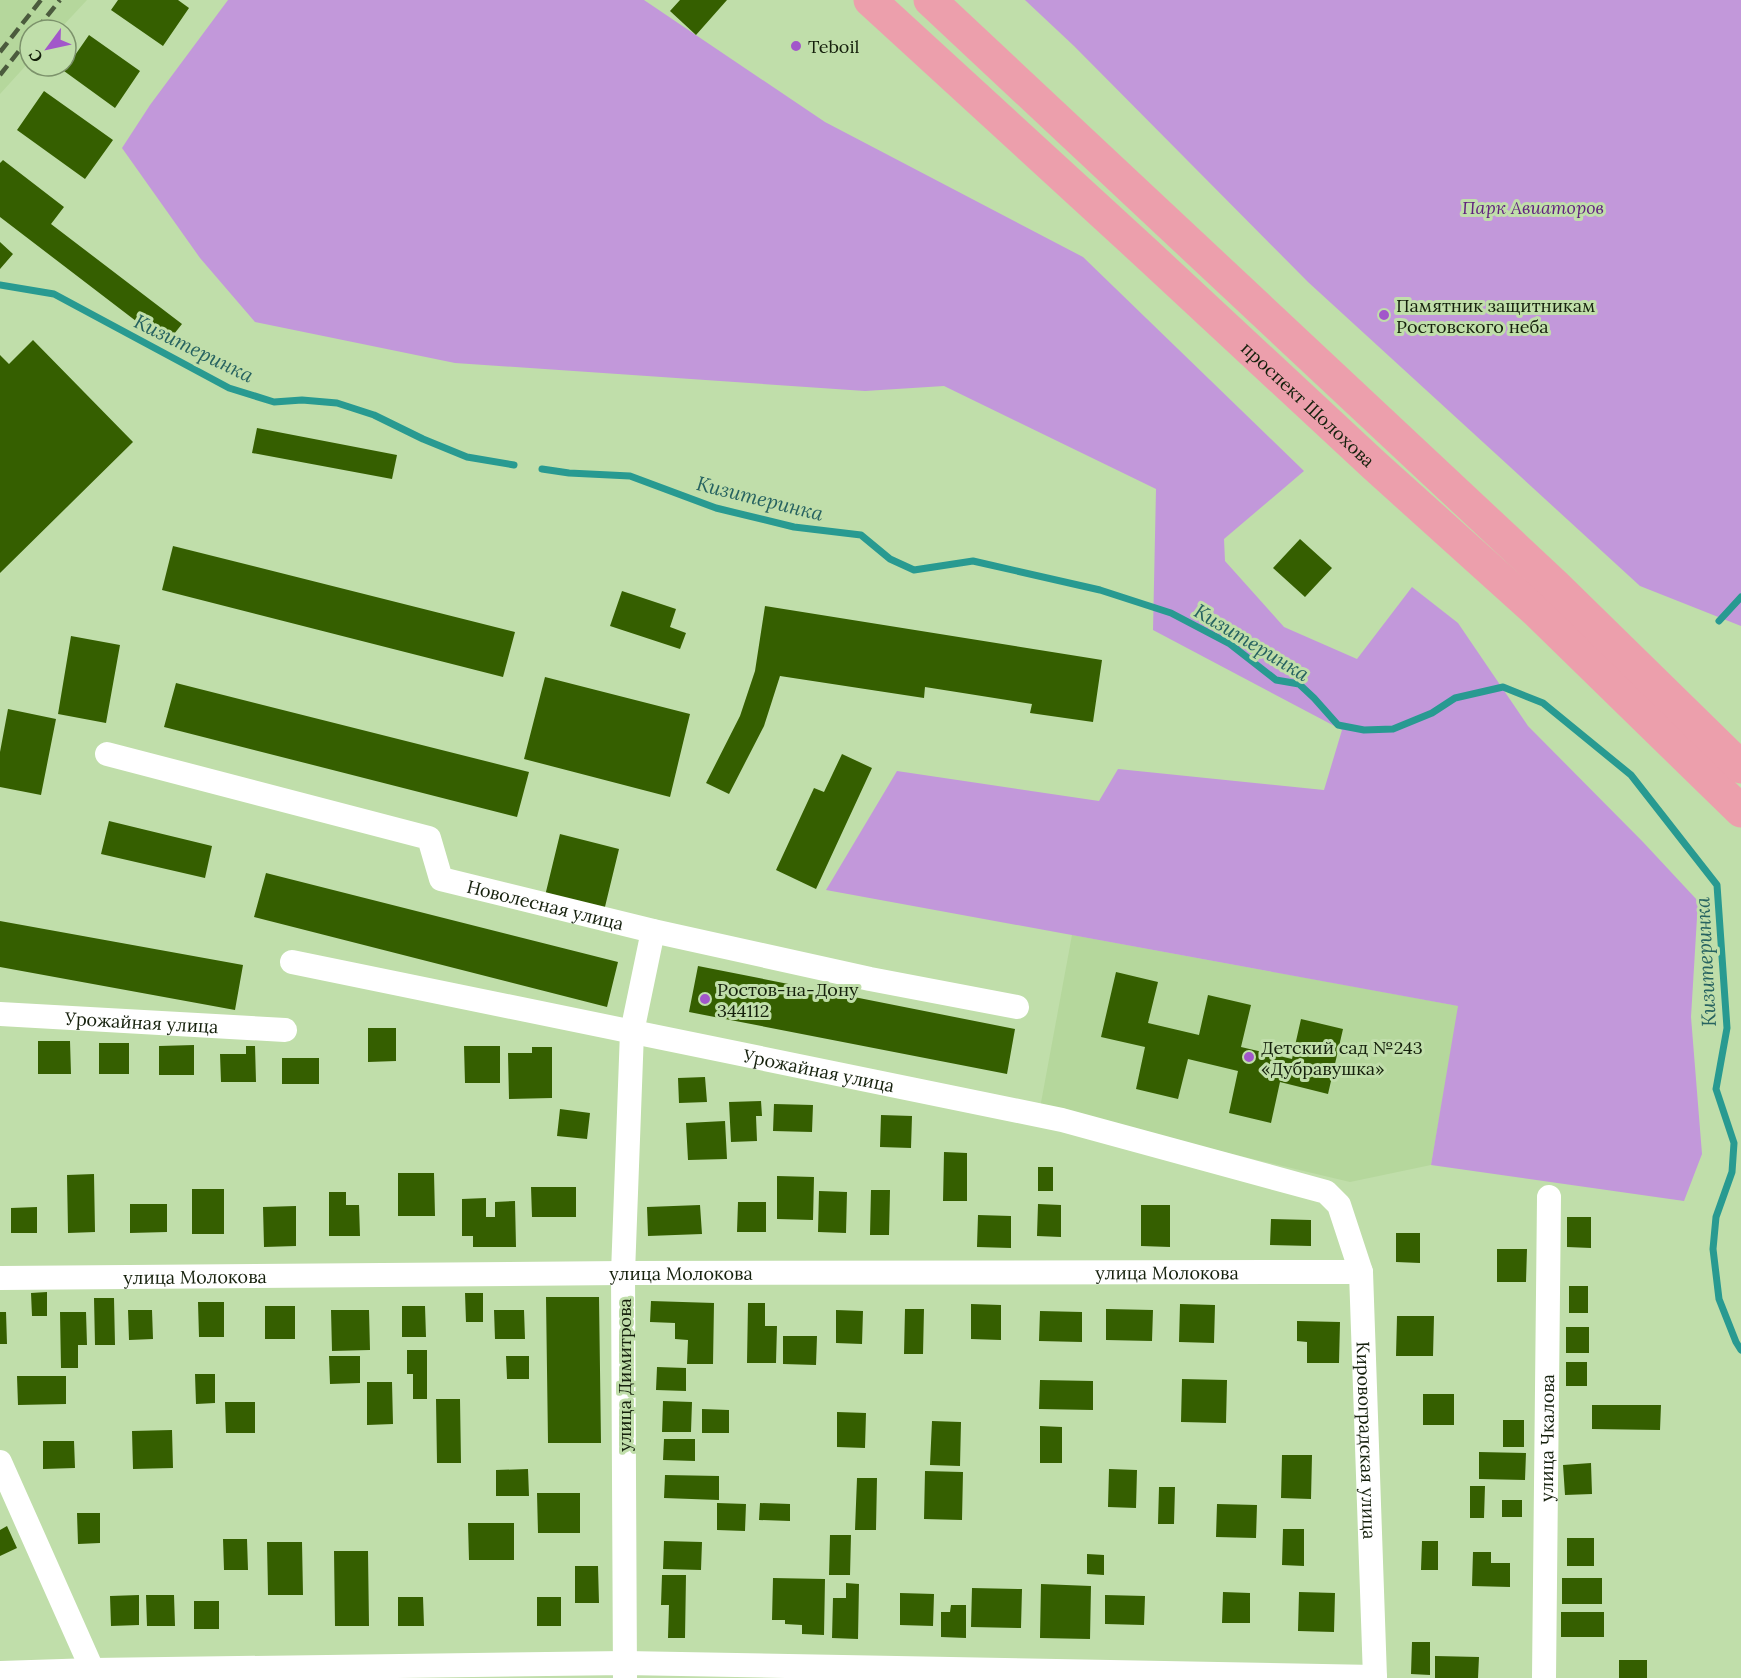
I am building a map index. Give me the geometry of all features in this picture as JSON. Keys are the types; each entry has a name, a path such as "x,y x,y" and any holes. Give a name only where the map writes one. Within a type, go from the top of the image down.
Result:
{"main road":[{"name":"проспект Шолохова","path":"870,0 1374,465 1536,611 1741,811"},
{"name":"проспект Шолохова","path":"930,0 1538,570 1741,767"}],"street":[{"name":"Новолесная улица","path":"107,754 429,838 441,879 653,931 870,978 1017,1006"},
{"name":"улица Димитрова","path":"625,1670 623,1274 632,1032 653,931"},
{"name":"Урожайная улица","path":"292,962 1062,1120 1326,1192 1339,1205"},
{"name":"Урожайная улица","path":"0,1014 285,1030"},
{"name":"улица Чкалова","path":"1544,1678 1549,1197"},
{"name":"Кировоградская улица","path":"1339,1205 1361,1272 1375,1677"},
{"name":"улица Молокова","path":"0,1278 1361,1272"},
{"path":"0,1462 94,1674"},
{"path":"0,1673 625,1670 1375,1677"}],"shaded area":[{"path":"0,0 87,0 70,18 18,18 18,74 0,94"},
{"name":"Детский сад №243 «Дубравушка»","path":"1072,935 1459,1006 1431,1165 1350,1182 1040,1108"}],"green space":[{"path":"228,0 644,0 825,122 1083,257 1304,471 1224,539 1225,561 1284,627 1357,659 1412,587 1458,623 1528,726 1698,901 1691,1017 1702,1154 1684,1201 1431,1165 1458,1006 826,890 897,771 1099,801 1118,769 1324,790 1342,730 1153,630 1156,489 944,386 865,391 455,363 255,322 200,258 122,148 150,105"},
{"name":"Парк Авиаторов","path":"1025,0 1741,0 1741,626 1640,586 1308,282 1074,46"}],"building":[{"path":"118,0 178,0 189,8 163,46 111,10"},
{"path":"680,0 727,0 696,35 670,11"},
{"path":"89,35 140,71 115,108 74,78 78,78 78,51"},
{"path":"44,91 113,140 85,179 17,130"},
{"path":"3,160 64,207 51,224 182,324 166,344 0,217 0,163"},
{"path":"0,242 13,254 0,269"},
{"path":"33,340 133,442 0,573 0,355 9,364"},
{"path":"257,428 397,455 392,479 252,453"},
{"path":"1300,539 1332,568 1305,597 1273,568"},
{"path":"173,546 515,632 503,677 162,590"},
{"path":"622,591 676,609 670,627 686,633 680,649 610,626"},
{"path":"765,606 1102,660 1093,722 1030,713 1032,704 925,687 924,698 780,676 764,726 729,794 706,783 740,716 755,671"},
{"path":"71,636 120,645 106,723 58,714"},
{"path":"545,677 690,714 670,797 524,759"},
{"path":"176,683 529,772 517,817 164,727"},
{"path":"8,709 56,719 41,795 0,787 0,752"},
{"path":"842,754 872,768 816,889 776,870 814,788 824,792"},
{"path":"109,821 212,846 205,878 101,854"},
{"path":"560,834 619,849 603,915 544,900"},
{"path":"266,873 618,962 607,1007 254,917"},
{"path":"0,921 243,965 235,1010 0,967"},
{"path":"698,966 1015,1029 1007,1074 689,1012"},
{"path":"1116,972 1158,982 1148,1023 1199,1035 1208,995 1251,1005 1241,1047 1292,1059 1301,1019 1343,1029 1328,1094 1280,1082 1271,1123 1229,1113 1238,1071 1188,1059 1178,1099 1136,1089 1145,1047 1101,1037"},
{"path":"368,1028 396,1028 396,1061 368,1062"},
{"path":"38,1041 70,1041 71,1074 38,1074"},
{"path":"99,1043 129,1043 129,1074 99,1074"},
{"path":"194,1045 194,1075 159,1075 159,1046"},
{"path":"246,1046 255,1046 256,1082 221,1082 220,1054 246,1054"},
{"path":"464,1046 500,1046 500,1083 465,1083"},
{"path":"532,1047 552,1047 552,1098 509,1099 508,1053 532,1053"},
{"path":"282,1058 319,1058 319,1084 282,1084"},
{"path":"705,1077 707,1102 679,1103 678,1078"},
{"path":"761,1101 762,1116 756,1116 757,1141 731,1142 729,1102"},
{"path":"774,1104 813,1105 812,1132 773,1131"},
{"path":"560,1109 590,1113 587,1139 557,1136"},
{"path":"881,1115 912,1116 911,1148 880,1147"},
{"path":"725,1121 727,1159 688,1160 686,1123"},
{"path":"944,1152 967,1153 967,1201 943,1201"},
{"path":"1038,1167 1053,1167 1053,1191 1038,1191"},
{"path":"398,1173 434,1173 435,1216 398,1216"},
{"path":"94,1174 95,1232 68,1233 67,1175"},
{"path":"777,1176 814,1177 813,1220 777,1219"},
{"path":"531,1187 576,1187 576,1217 532,1217"},
{"path":"192,1189 224,1189 224,1234 192,1234"},
{"path":"871,1190 890,1190 889,1235 870,1235"},
{"path":"819,1191 847,1192 846,1233 818,1232"},
{"path":"329,1192 346,1192 346,1205 359,1205 360,1236 329,1236"},
{"path":"486,1198 486,1217 495,1217 495,1202 515,1201 516,1247 473,1247 473,1236 462,1236 462,1199"},
{"path":"738,1202 766,1202 766,1232 737,1232"},
{"path":"130,1204 167,1204 167,1232 130,1233"},
{"path":"1038,1204 1061,1205 1061,1237 1037,1236"},
{"path":"700,1205 702,1234 648,1236 647,1207"},
{"path":"1141,1205 1170,1205 1170,1247 1141,1246"},
{"path":"296,1206 296,1246 264,1247 263,1207"},
{"path":"37,1207 37,1233 11,1233 11,1208"},
{"path":"978,1215 1011,1216 1011,1248 977,1247"},
{"path":"1567,1217 1591,1217 1591,1248 1567,1247"},
{"path":"1271,1219 1311,1220 1311,1246 1270,1245"},
{"path":"1396,1233 1420,1233 1420,1263 1396,1262"},
{"path":"1497,1249 1527,1249 1526,1282 1497,1282"},
{"path":"1569,1286 1588,1286 1588,1313 1569,1313"},
{"path":"47,1292 47,1316 32,1316 31,1293"},
{"path":"465,1293 483,1293 483,1322 466,1322"},
{"path":"546,1297 599,1297 601,1443 548,1443"},
{"path":"94,1298 114,1298 115,1345 95,1345"},
{"path":"651,1301 714,1303 713,1364 687,1364 688,1340 675,1339 675,1323 650,1322"},
{"path":"198,1302 224,1302 224,1337 199,1337"},
{"path":"748,1303 765,1303 765,1326 777,1326 776,1363 747,1363"},
{"path":"971,1304 1001,1305 1001,1340 971,1339"},
{"path":"1180,1304 1215,1305 1214,1343 1179,1342"},
{"path":"265,1306 295,1306 295,1339 265,1339"},
{"path":"402,1306 425,1306 426,1337 402,1337"},
{"path":"905,1309 924,1309 923,1354 904,1354"},
{"path":"1106,1309 1153,1310 1152,1341 1106,1340"},
{"path":"128,1310 152,1310 153,1339 129,1340"},
{"path":"331,1310 369,1310 370,1350 332,1351"},
{"path":"494,1310 524,1310 525,1339 495,1339"},
{"path":"836,1310 863,1311 862,1344 836,1343"},
{"path":"1040,1311 1082,1312 1082,1342 1039,1341"},
{"path":"0,1312 6,1312 7,1344 0,1344"},
{"path":"60,1312 86,1312 87,1345 78,1345 78,1368 61,1368"},
{"path":"1397,1316 1434,1316 1433,1356 1396,1356"},
{"path":"1297,1321 1340,1322 1339,1363 1307,1363 1307,1342 1297,1341"},
{"path":"1566,1327 1589,1327 1589,1353 1566,1353"},
{"path":"783,1336 817,1336 816,1365 783,1364"},
{"path":"407,1350 427,1350 427,1399 413,1399 413,1374 407,1374"},
{"path":"329,1356 360,1356 360,1383 330,1384"},
{"path":"506,1356 529,1356 529,1379 507,1379"},
{"path":"1566,1362 1587,1362 1587,1386 1566,1386"},
{"path":"657,1367 686,1368 686,1391 656,1390"},
{"path":"195,1374 215,1374 215,1403 196,1404"},
{"path":"17,1376 66,1376 66,1404 18,1405"},
{"path":"1182,1379 1227,1380 1226,1423 1181,1422"},
{"path":"1040,1380 1093,1381 1093,1410 1039,1409"},
{"path":"367,1382 392,1382 393,1424 367,1425"},
{"path":"1423,1394 1454,1394 1454,1425 1423,1425"},
{"path":"436,1399 460,1399 461,1463 437,1463"},
{"path":"663,1401 692,1402 691,1432 662,1432"},
{"path":"225,1402 255,1402 255,1433 226,1433"},
{"path":"1592,1405 1661,1405 1660,1430 1592,1429"},
{"path":"702,1409 729,1410 729,1433 702,1433"},
{"path":"837,1412 866,1413 865,1448 837,1447"},
{"path":"1503,1420 1524,1420 1524,1447 1503,1447"},
{"path":"932,1421 961,1422 960,1466 930,1465"},
{"path":"1040,1426 1062,1427 1062,1463 1040,1463"},
{"path":"172,1430 173,1468 133,1469 132,1431"},
{"path":"664,1439 695,1439 695,1461 663,1460"},
{"path":"43,1441 74,1441 75,1468 43,1469"},
{"path":"1479,1452 1526,1453 1525,1480 1479,1479"},
{"path":"1282,1455 1312,1455 1311,1499 1281,1498"},
{"path":"1591,1463 1592,1494 1565,1495 1563,1465"},
{"path":"528,1469 529,1496 496,1496 496,1470"},
{"path":"1109,1469 1137,1470 1136,1508 1108,1507"},
{"path":"925,1471 963,1472 962,1520 924,1519"},
{"path":"665,1475 719,1476 719,1500 664,1498"},
{"path":"857,1478 877,1478 876,1530 855,1530"},
{"path":"1470,1486 1485,1486 1484,1518 1470,1518"},
{"path":"1159,1487 1175,1487 1174,1524 1158,1524"},
{"path":"537,1493 580,1493 580,1533 538,1533"},
{"path":"1502,1500 1522,1500 1522,1517 1502,1517"},
{"path":"717,1503 746,1504 745,1531 717,1530"},
{"path":"760,1503 790,1504 790,1521 759,1520"},
{"path":"1217,1504 1257,1505 1256,1538 1216,1537"},
{"path":"77,1513 100,1513 100,1543 78,1544"},
{"path":"468,1523 514,1523 514,1560 469,1560"},
{"path":"7,1526 17,1548 0,1556 0,1530"},
{"path":"1283,1529 1304,1529 1304,1566 1282,1565"},
{"path":"830,1535 851,1535 850,1575 829,1575"},
{"path":"1567,1538 1594,1538 1594,1566 1567,1566"},
{"path":"223,1539 247,1539 248,1570 224,1570"},
{"path":"664,1541 702,1542 701,1570 663,1569"},
{"path":"1422,1541 1438,1541 1438,1570 1421,1570"},
{"path":"267,1542 302,1542 303,1595 268,1595"},
{"path":"334,1551 368,1551 369,1626 335,1626"},
{"path":"1473,1552 1491,1552 1491,1563 1510,1563 1510,1587 1472,1586"},
{"path":"1087,1554 1104,1555 1104,1575 1087,1574"},
{"path":"575,1566 598,1566 599,1603 575,1603"},
{"path":"662,1575 686,1575 685,1638 668,1638 669,1605 661,1605"},
{"path":"773,1578 825,1579 824,1635 802,1634 802,1625 785,1624 785,1620 772,1620"},
{"path":"1562,1578 1602,1578 1602,1604 1562,1604"},
{"path":"846,1583 859,1584 858,1639 832,1638 833,1598 846,1598"},
{"path":"1041,1584 1091,1586 1090,1639 1040,1638"},
{"path":"972,1588 1022,1589 1021,1628 971,1627"},
{"path":"1223,1592 1250,1593 1250,1623 1222,1623"},
{"path":"1299,1592 1335,1593 1334,1632 1298,1631"},
{"path":"900,1593 934,1594 933,1626 900,1625"},
{"path":"139,1595 139,1625 111,1626 110,1596"},
{"path":"146,1595 174,1595 175,1626 147,1626"},
{"path":"1105,1595 1145,1596 1144,1625 1105,1624"},
{"path":"398,1597 423,1597 424,1626 398,1626"},
{"path":"537,1597 561,1597 561,1626 537,1626"},
{"path":"194,1601 219,1601 219,1629 194,1629"},
{"path":"951,1605 966,1605 966,1638 941,1637 941,1612 950,1612"},
{"path":"1561,1612 1604,1612 1604,1637 1561,1637"},
{"path":"1412,1642 1430,1642 1430,1675 1411,1674"},
{"path":"1435,1656 1479,1657 1478,1678 1435,1678"},
{"path":"1619,1660 1647,1660 1647,1678 1619,1678"}],"waterway":[{"name":"Кизитеринка","path":"0,285 54,294 229,388 274,402 302,400 337,403 374,415 467,457 514,465"},
{"name":"Кизитеринка","path":"542,469 569,473 630,476 716,508 794,527 861,535 890,559 914,570 973,561 1100,590 1171,613 1230,644 1276,680 1299,684 1338,725 1364,730 1393,729 1432,713 1455,698 1503,687 1543,703 1631,775 1717,885 1727,1028 1716,1089 1734,1143 1732,1172 1716,1217 1713,1249 1719,1299 1741,1350"},
{"name":"Кизитеринка","path":"1719,621 1741,597"}],"railway":[{"path":"0,52 41,0"},
{"path":"46,18 60,0"},
{"path":"0,75 18,52"}],"place":[{"name":"Teboil","path":"796,46"},
{"name":"Памятник защитникам Ростовского неба","path":"1384,315"},
{"name":"Ростов-на-Дону 344112","path":"705,999"},
{"name":"Детский сад №243 «Дубравушка»","path":"1249,1057"}]}
